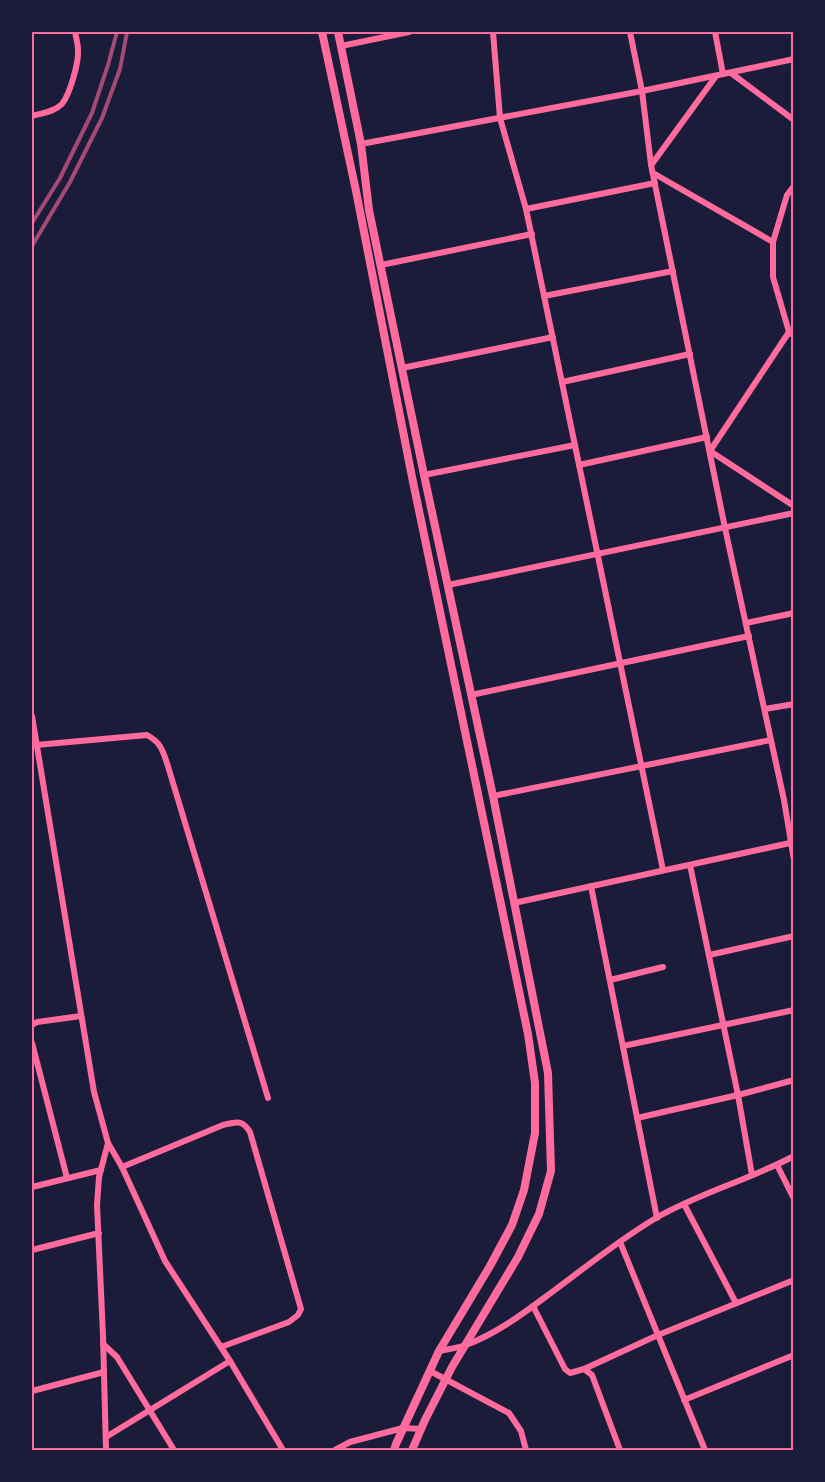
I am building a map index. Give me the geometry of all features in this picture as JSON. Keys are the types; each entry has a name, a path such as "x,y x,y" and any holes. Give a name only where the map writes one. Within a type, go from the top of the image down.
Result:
{"street":[{"path":"32,116 46,113 62,103 70,86 77,60 75,32"},
{"path":"322,32 356,191 411,477 528,1034 535,1083 535,1133 524,1190 512,1225 440,1351 394,1450"},
{"path":"338,32 361,144 369,210 493,796 548,1073 551,1171 539,1214 518,1257 464,1346 412,1450"},
{"path":"341,46 409,32"},
{"path":"493,32 500,118 532,234 663,870"},
{"path":"630,32 642,92 651,165 725,528 784,800 794,860"},
{"path":"715,32 723,74 794,120"},
{"path":"361,144 642,92 794,59"},
{"path":"651,165 723,74"},
{"path":"653,173 773,242"},
{"path":"526,209 655,183"},
{"path":"710,451 791,334 772,277 773,242 787,195 794,186"},
{"path":"381,265 532,234"},
{"path":"544,296 673,271"},
{"path":"402,369 553,337"},
{"path":"562,382 690,354"},
{"path":"579,465 707,437"},
{"path":"424,475 575,445"},
{"path":"710,451 794,506"},
{"path":"448,585 794,513"},
{"path":"746,623 794,613"},
{"path":"471,694 749,636"},
{"path":"765,709 794,704"},
{"path":"32,716 94,1092 108,1143 122,1167 165,1261 230,1361 283,1450"},
{"path":"36,745 147,735 161,746 268,1098"},
{"path":"493,796 771,740"},
{"path":"784,800 794,798"},
{"path":"514,903 790,843"},
{"path":"690,865 724,1025 752,1175"},
{"path":"591,886 657,1218"},
{"path":"709,955 794,936"},
{"path":"610,980 663,967"},
{"path":"623,1046 794,1010"},
{"path":"32,1025 37,1022 81,1016"},
{"path":"32,1043 67,1178"},
{"path":"638,1118 794,1080"},
{"path":"122,1167 223,1125 239,1122 245,1125 250,1132 300,1309 298,1315 290,1322 221,1347"},
{"path":"106,1450 97,1205 99,1177 108,1143"},
{"path":"440,1351 464,1346 490,1334 657,1218 794,1156"},
{"path":"777,1165 794,1199"},
{"path":"32,1187 101,1170"},
{"path":"684,1204 736,1303"},
{"path":"32,1250 99,1233"},
{"path":"620,1242 705,1450"},
{"path":"533,1306 566,1370 574,1373 658,1335 794,1280"},
{"path":"103,1344 117,1357 174,1450"},
{"path":"684,1401 794,1355"},
{"path":"106,1437 230,1361"},
{"path":"584,1369 594,1379 620,1450"},
{"path":"430,1371 509,1413 521,1431 526,1450"},
{"path":"32,1391 104,1372"},
{"path":"335,1450 350,1442 404,1428 421,1429"}],"railway":[{"path":"32,223 60,178 92,113 117,32"},
{"path":"32,246 70,182 102,118 120,69 127,32"}]}
